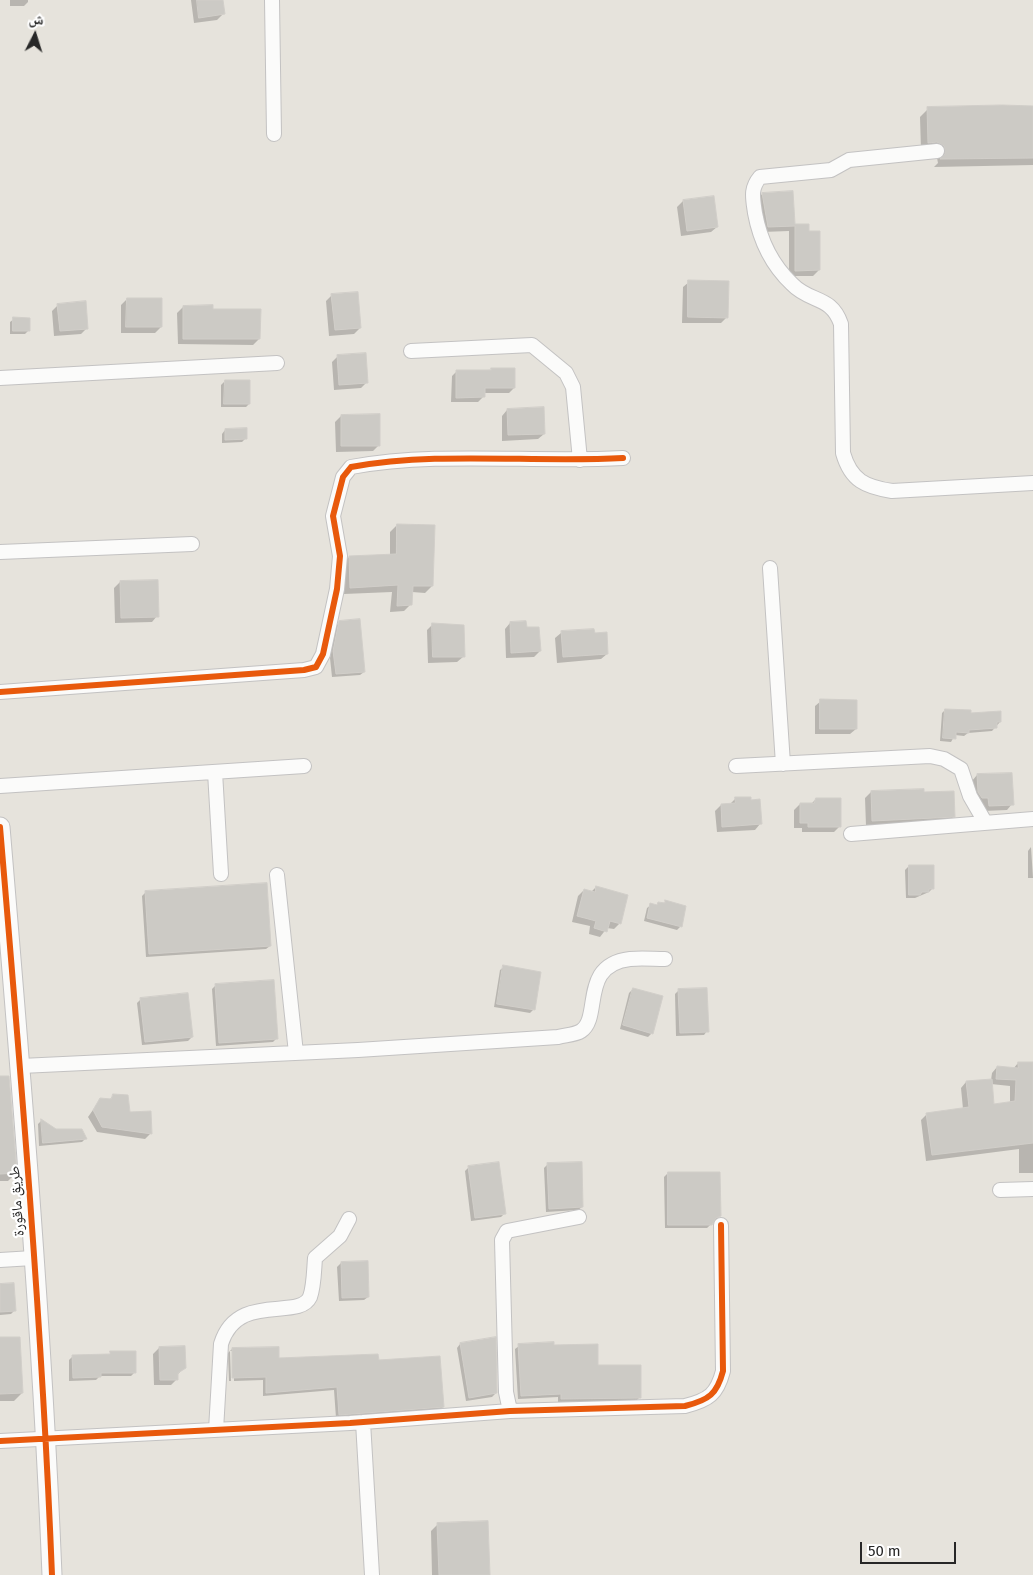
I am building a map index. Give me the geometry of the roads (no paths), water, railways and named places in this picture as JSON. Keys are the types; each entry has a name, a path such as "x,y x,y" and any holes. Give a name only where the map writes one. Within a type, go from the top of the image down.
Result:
{"street":[{"path":"272,0 274,134"},
{"path":"937,151 849,160 831,170 760,176 752,191 759,235 772,258 792,285 826,302 837,314 841,324 843,453 847,466 857,479 872,488 892,491 1033,483"},
{"path":"411,351 532,345 566,373 573,387 580,460"},
{"path":"0,378 277,363"},
{"path":"0,692 304,670 316,667 323,654 337,589 340,556 333,516 343,477 351,467 423,459 580,460 622,458"},
{"path":"0,552 192,544"},
{"path":"770,568 784,764"},
{"path":"736,766 930,756 944,759 961,769 970,796 985,822"},
{"path":"0,786 304,766"},
{"path":"215,772 221,874"},
{"path":"851,834 1033,819"},
{"name":"طريق ماقورة","path":"0,827 20,1066 46,1440 52,1575"},
{"path":"277,875 296,1053"},
{"path":"20,1066 296,1053 558,1037 582,1030 586,1025 594,990 606,969 629,959 665,959"},
{"path":"1000,1190 1033,1189"},
{"path":"510,1411 506,1392 502,1240 507,1231 579,1218"},
{"path":"216,1430 221,1344 224,1334 239,1318 254,1311 294,1307 306,1302 310,1296 315,1258 340,1236 349,1220"},
{"path":"0,1441 364,1422 510,1411 685,1406 702,1402 718,1387 723,1371 721,1225"},
{"path":"0,1260 33,1258"},
{"path":"364,1422 372,1575"}]}
